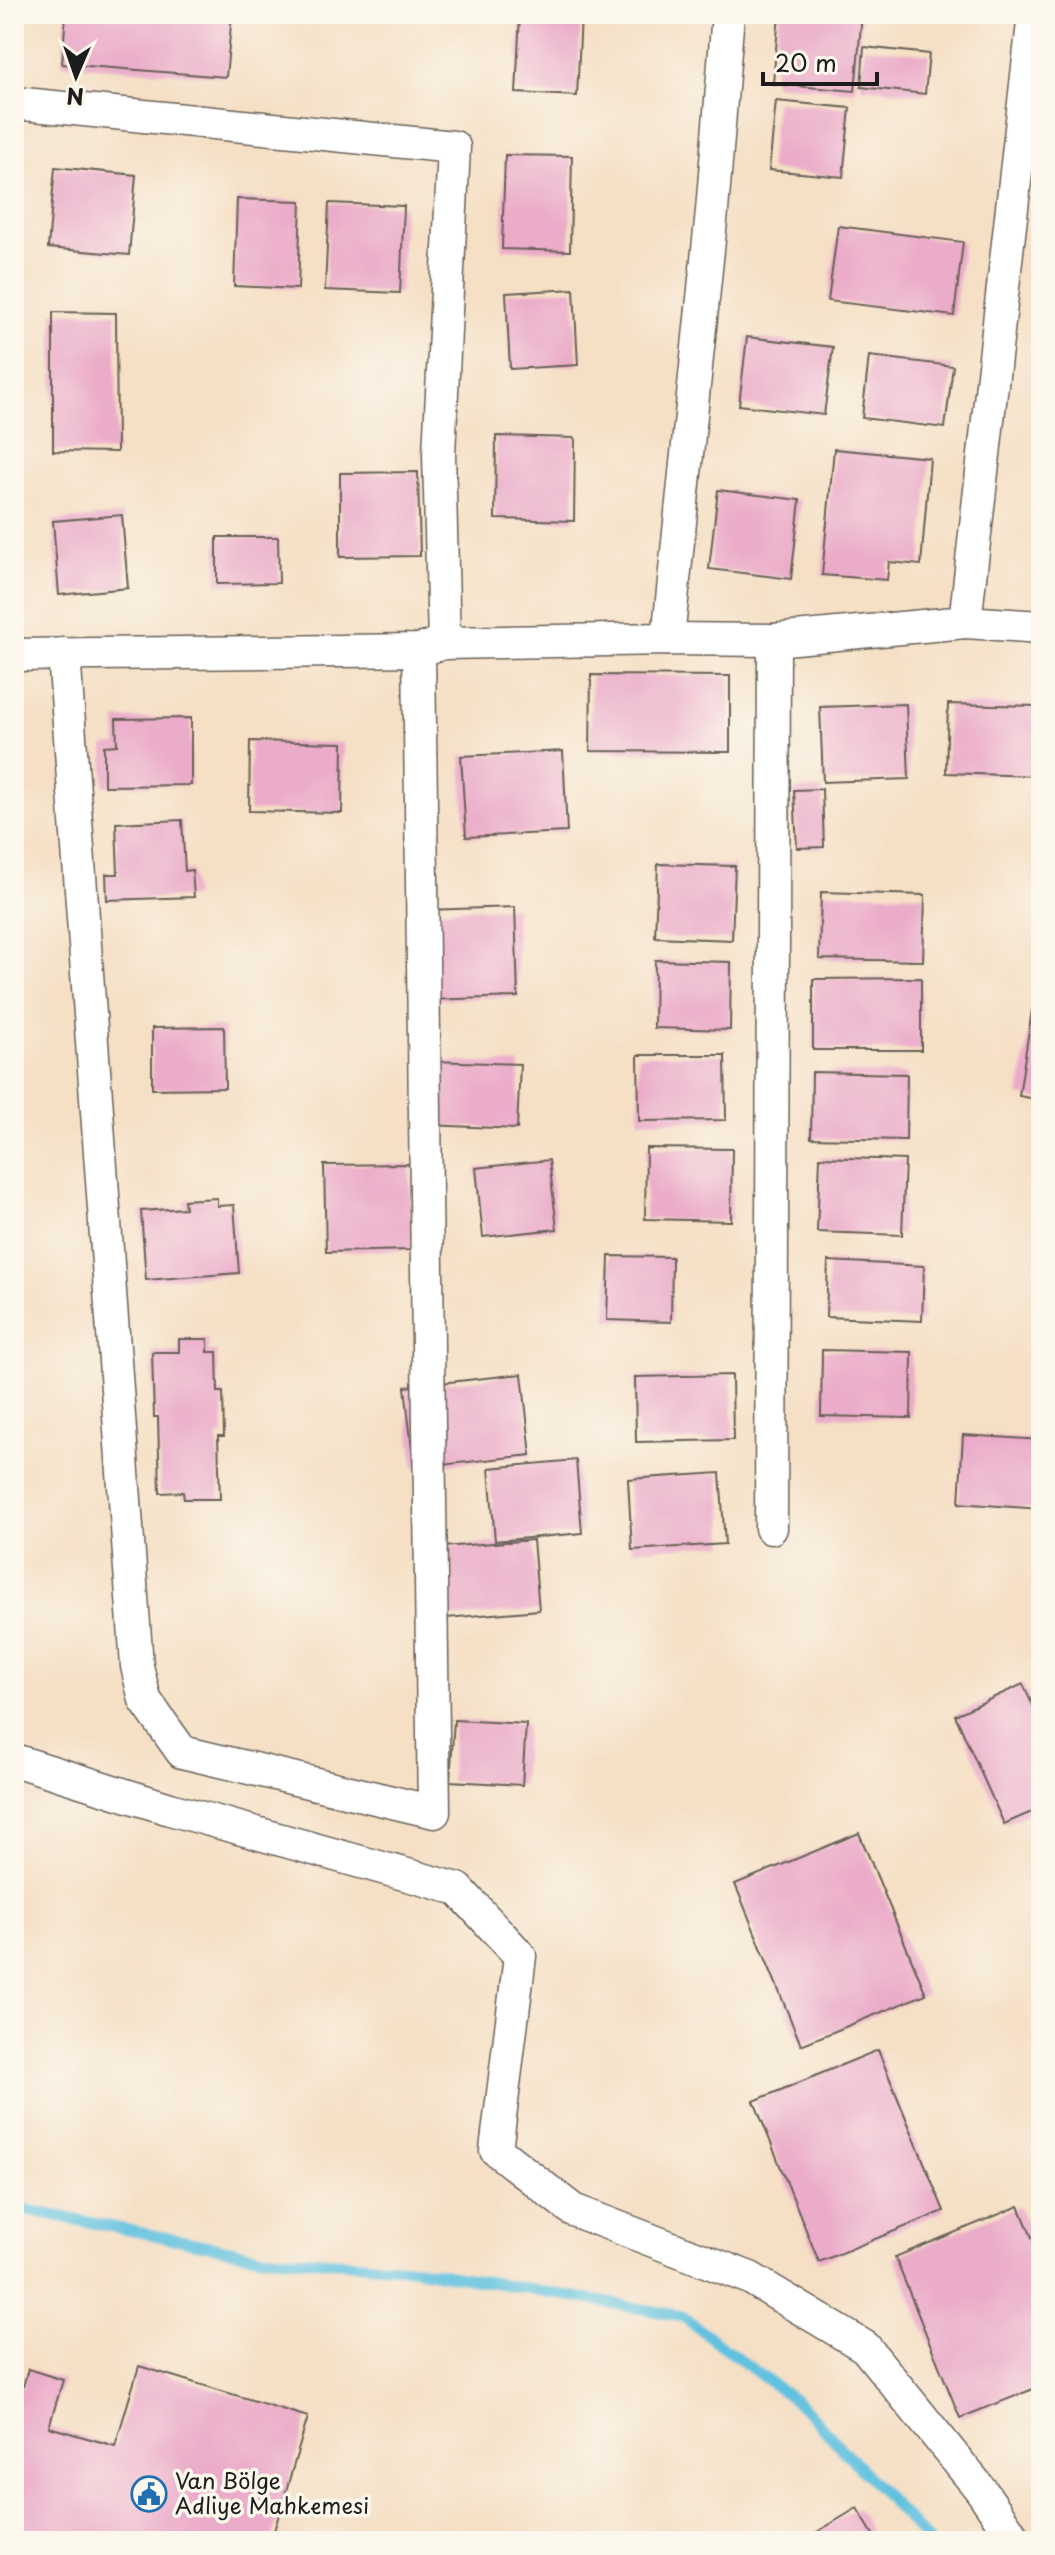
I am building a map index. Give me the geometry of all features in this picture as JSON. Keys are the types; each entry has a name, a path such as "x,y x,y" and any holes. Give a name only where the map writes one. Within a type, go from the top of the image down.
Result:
{"street":[{"path":"668,639 712,211 728,14"},
{"path":"965,622 1034,14"},
{"path":"14,103 454,147 432,646 434,1812 182,1752 145,1700 137,1666 64,654"},
{"path":"14,655 668,639 774,640 965,622 1041,627"},
{"path":"771,1528 774,640"},
{"path":"14,1760 170,1809 458,1889 520,1956 496,2150 573,2210 750,2278 865,2347 981,2490 1016,2541"}],"building":[{"path":"66,14 232,14 226,77 62,64"},
{"path":"520,14 581,16 577,96 516,93"},
{"path":"779,14 862,14 855,91 773,84"},
{"path":"864,47 929,54 925,94 861,87"},
{"path":"776,101 850,108 843,177 769,170"},
{"path":"505,155 572,156 570,251 502,249"},
{"path":"55,167 136,175 129,255 48,248"},
{"path":"237,199 301,201 298,289 234,286"},
{"path":"329,203 404,206 400,293 325,290"},
{"path":"838,226 963,242 954,316 828,301"},
{"path":"574,289 578,365 510,369 506,293"},
{"path":"53,312 116,313 117,452 53,451"},
{"path":"747,337 833,347 824,415 739,405"},
{"path":"869,356 953,366 945,428 862,418"},
{"path":"496,436 575,438 574,521 495,519"},
{"path":"834,449 930,458 921,565 889,562 887,580 822,575"},
{"path":"418,472 420,556 340,557 340,473"},
{"path":"718,490 800,500 791,579 709,569"},
{"path":"122,515 128,588 59,595 53,521"},
{"path":"217,537 278,537 279,583 217,584"},
{"path":"591,675 730,676 730,752 590,751"},
{"path":"906,704 909,779 823,782 820,707"},
{"path":"948,704 1037,706 1035,776 946,773"},
{"path":"191,718 191,785 104,786 104,746 117,745 116,719"},
{"path":"250,741 343,743 342,813 249,811"},
{"path":"563,751 567,832 466,837 461,756"},
{"path":"822,789 824,847 797,848 794,790"},
{"path":"182,820 185,871 192,870 194,897 107,900 106,874 118,874 116,823"},
{"path":"658,864 735,866 732,940 655,937"},
{"path":"821,892 925,895 923,961 819,959"},
{"path":"515,907 518,997 427,1000 425,910"},
{"path":"655,960 731,962 730,1030 654,1028"},
{"path":"921,978 921,1050 813,1050 813,979"},
{"path":"1032,1010 1041,1012 1041,1100 1019,1096"},
{"path":"224,1027 225,1088 152,1089 152,1028"},
{"path":"638,1055 725,1055 726,1120 639,1121"},
{"path":"432,1061 520,1064 517,1129 430,1125"},
{"path":"812,1072 907,1074 906,1140 811,1138"},
{"path":"646,1148 732,1149 731,1221 645,1219"},
{"path":"820,1157 905,1160 902,1235 817,1232"},
{"path":"549,1160 557,1229 483,1237 476,1168"},
{"path":"410,1164 412,1250 326,1252 324,1165"},
{"path":"217,1198 217,1206 234,1205 239,1273 146,1280 141,1211 185,1208 184,1200"},
{"path":"609,1256 672,1257 671,1322 607,1320"},
{"path":"828,1261 924,1266 922,1321 826,1317"},
{"path":"179,1339 208,1339 208,1352 217,1352 218,1392 223,1392 224,1436 218,1436 220,1499 184,1499 183,1492 160,1493 152,1352 179,1352"},
{"path":"822,1350 912,1352 911,1418 821,1416"},
{"path":"522,1374 531,1455 414,1468 405,1387"},
{"path":"732,1375 733,1440 636,1442 635,1377"},
{"path":"963,1435 1041,1440 1041,1509 959,1503"},
{"path":"576,1460 582,1533 495,1541 489,1468"},
{"path":"720,1473 725,1544 632,1550 628,1479"},
{"path":"533,1540 539,1610 435,1619 430,1548"},
{"path":"1023,1684 1041,1723 1041,1808 1004,1824 955,1715"},
{"path":"454,1720 526,1724 522,1785 450,1781"},
{"path":"859,1833 926,1994 801,2045 735,1884"},
{"path":"878,2050 944,2211 819,2262 754,2101"},
{"path":"1019,2206 1041,2259 1041,2386 960,2418 895,2257"},
{"name":"Van Bölge Adliye Mahkemesi","path":"139,2366 308,2417 271,2541 14,2541 14,2387 22,2390 28,2369 63,2380 49,2427 115,2446"},
{"path":"857,2508 877,2541 802,2541"}],"waterway":[{"path":"14,2203 27,2210 260,2256 411,2268 682,2316 803,2407 928,2541"}],"place":[{"name":"Van Bölge Adliye Mahkemesi","path":"149,2494"}]}
